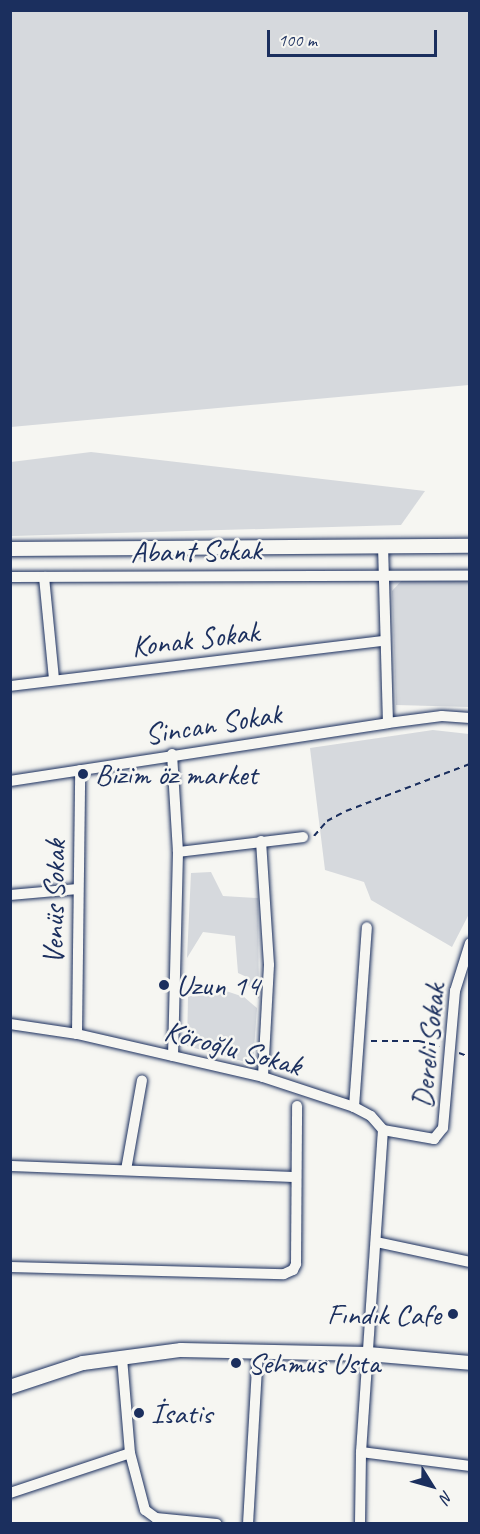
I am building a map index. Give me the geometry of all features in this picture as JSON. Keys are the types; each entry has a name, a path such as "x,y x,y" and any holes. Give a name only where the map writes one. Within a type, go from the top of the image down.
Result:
{"main road":[{"path":"10,549 318,545 466,546"},
{"path":"10,1387 83,1363 181,1350 368,1354 470,1363"}],"street":[{"path":"383,545 388,723"},
{"name":"Abant Sokak","path":"10,577 382,573 470,575"},
{"path":"44,577 54,679"},
{"name":"Konak Sokak","path":"10,686 384,641"},
{"name":"Sincan Sokak","path":"10,781 172,754 388,723 442,716 470,718"},
{"path":"172,754 178,852 173,1056"},
{"name":"Venüs Sokak","path":"77,1034 80,770"},
{"path":"178,852 303,837"},
{"path":"261,842 269,965 263,1077"},
{"path":"10,895 78,889"},
{"path":"354,1107 367,927"},
{"name":"Dereli Sokak","path":"383,1130 434,1139 443,1128 455,991 470,943"},
{"name":"Köroğlu Sokak","path":"10,1024 77,1034 263,1077 354,1107 371,1116 383,1130"},
{"path":"126,1170 142,1080"},
{"path":"10,1267 284,1274 296,1264 297,1106"},
{"path":"360,1524 361,1452 383,1130"},
{"path":"10,1166 295,1176"},
{"path":"376,1242 470,1262"},
{"path":"249,1524 258,1350"},
{"path":"122,1358 130,1453 142,1505 156,1518 217,1524"},
{"path":"361,1452 470,1466"},
{"path":"10,1493 130,1453"}],"path":[{"path":"303,837 304,847 327,821 346,811 470,764"},
{"path":"359,1041 419,1041 470,1057"}],"shaded area":[{"path":"11,10 469,11 469,385 11,427"},
{"path":"91,452 425,491 401,525 11,536 11,462"},
{"path":"404,578 469,581 469,707 396,705 392,591"},
{"path":"433,730 469,734 469,914 452,947 371,900 364,882 325,870 310,748"},
{"path":"211,872 223,896 258,898 259,999 247,984 249,978 238,973 235,936 203,932 187,958 191,873"},
{"path":"214,987 244,997 257,1008 253,1064 187,1046 188,997"}],"place":[{"name":"Bizim öz market","path":"83,774"},
{"name":"Uzun 14","path":"164,985"},
{"name":"Fındık Cafe","path":"453,1314"},
{"name":"Sehmus Usta","path":"236,1363"},
{"name":"İsatis","path":"139,1413"}]}
